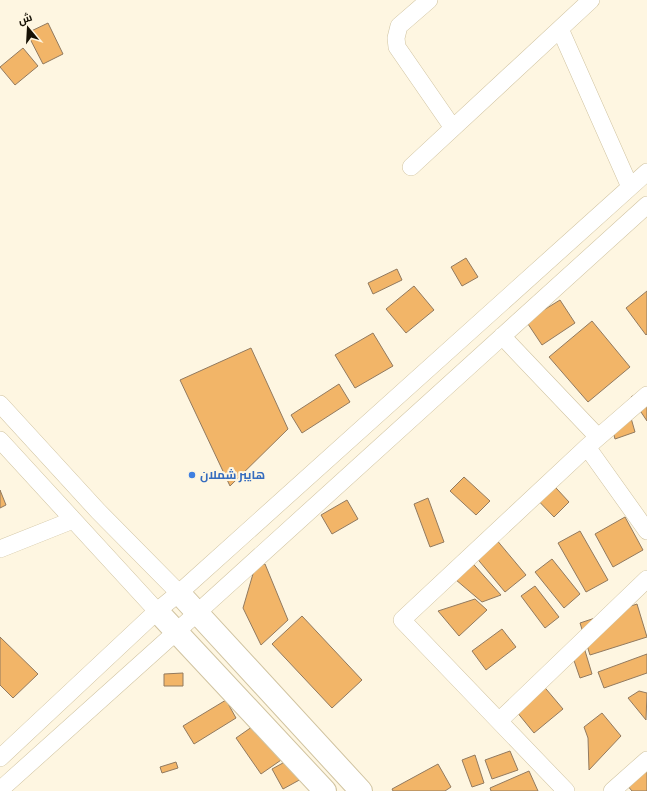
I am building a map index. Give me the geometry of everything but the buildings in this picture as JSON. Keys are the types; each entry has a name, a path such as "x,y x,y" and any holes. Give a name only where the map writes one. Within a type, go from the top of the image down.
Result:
{"street":[{"path":"429,0 399,26 396,38 397,46 453,128"},
{"path":"411,167 591,0"},
{"path":"560,29 630,187"},
{"path":"0,758 157,612 647,172"},
{"path":"0,790 647,206"},
{"path":"502,336 592,442 647,531"},
{"path":"566,791 402,620 592,442 647,395"},
{"path":"0,404 98,511 179,593 361,791"},
{"path":"0,440 157,612 325,791"},
{"path":"0,549 73,520"},
{"path":"499,721 647,579"},
{"path":"612,791 647,760"}],"place":[{"name":"هايبر شملان","path":"192,475"}]}
